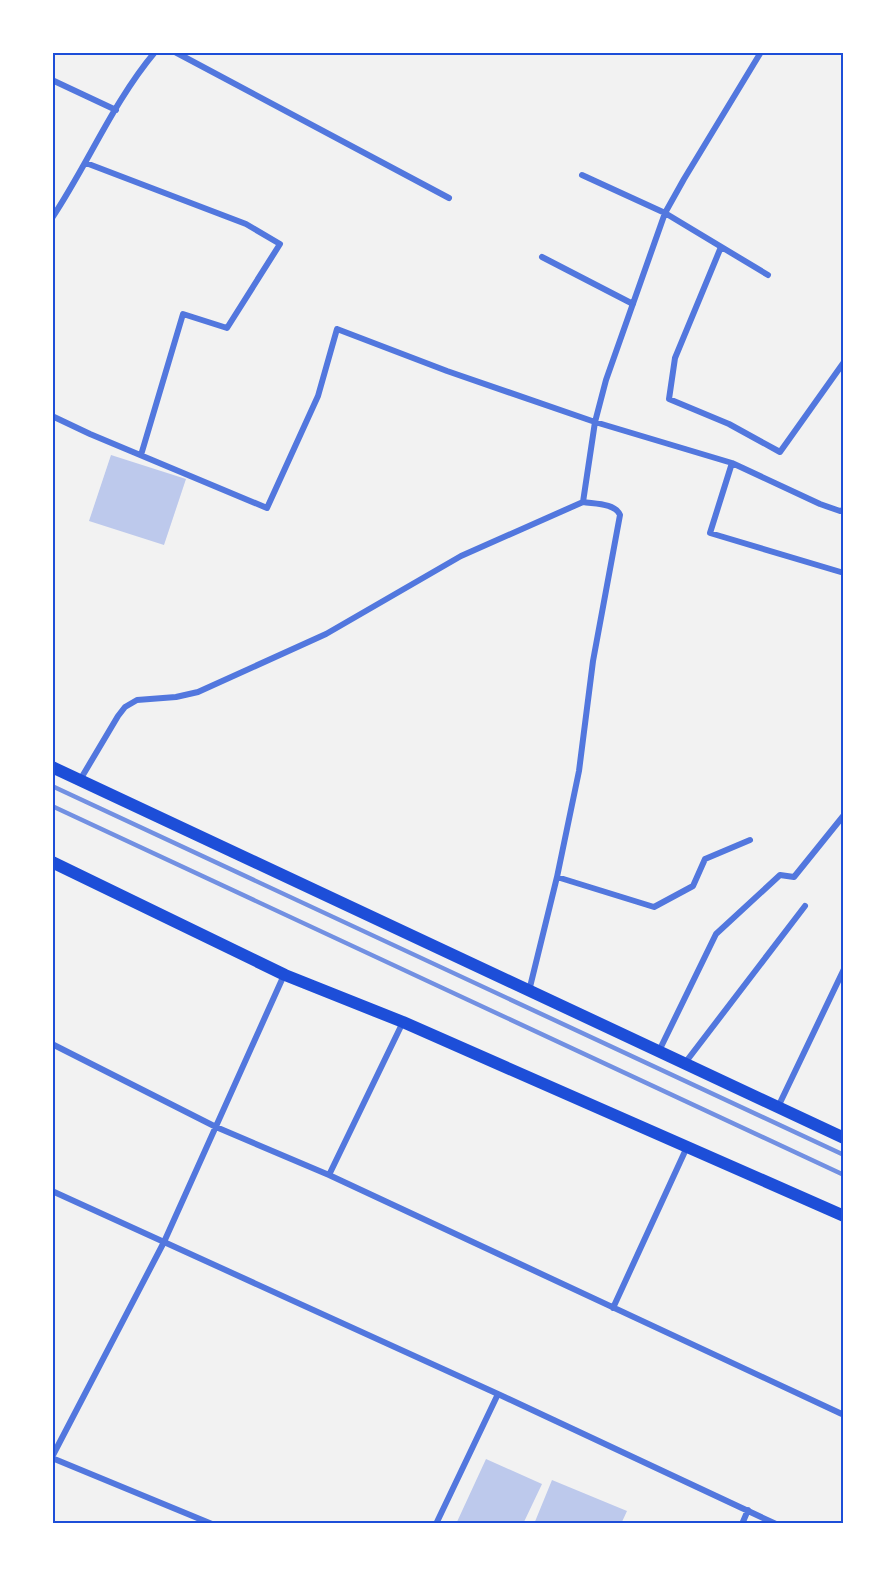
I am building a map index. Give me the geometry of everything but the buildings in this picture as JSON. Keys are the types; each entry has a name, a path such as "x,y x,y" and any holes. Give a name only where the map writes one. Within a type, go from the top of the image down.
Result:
{"main road":[{"path":"52,767 843,1138"},
{"path":"52,862 285,975 403,1022 843,1216"}],"street":[{"path":"52,218 116,110 155,52"},
{"path":"175,52 449,198"},
{"path":"583,502 595,422 606,380 665,213 761,52"},
{"path":"52,80 116,110"},
{"path":"86,163 246,224 280,244 227,328 183,314 141,456"},
{"path":"582,175 665,213 768,275"},
{"path":"721,247 675,358 669,399 729,424 780,452 843,362"},
{"path":"542,257 633,304"},
{"path":"52,416 267,508 318,396 337,329 447,371 595,422 732,463 820,504 843,510"},
{"path":"732,463 710,533 843,573"},
{"path":"80,780 118,716 125,707 137,700 176,697 198,692 327,634 461,556 583,502 614,507 620,515 593,661 579,771 557,877 529,991"},
{"path":"658,1051 716,934 780,875 794,877 843,815"},
{"path":"557,877 654,907 693,886 705,859 750,840"},
{"path":"685,1063 805,906"},
{"path":"778,1107 843,969"},
{"path":"212,1524 52,1458 164,1242 285,975"},
{"path":"329,1175 403,1022"},
{"path":"52,1044 216,1127 329,1175 843,1415"},
{"path":"613,1308 687,1147"},
{"path":"52,1191 498,1394 776,1524"},
{"path":"436,1524 498,1394"},
{"path":"742,1524 748,1510"}],"railway":[{"path":"52,786 844,1155"},
{"path":"52,806 844,1175"}]}
